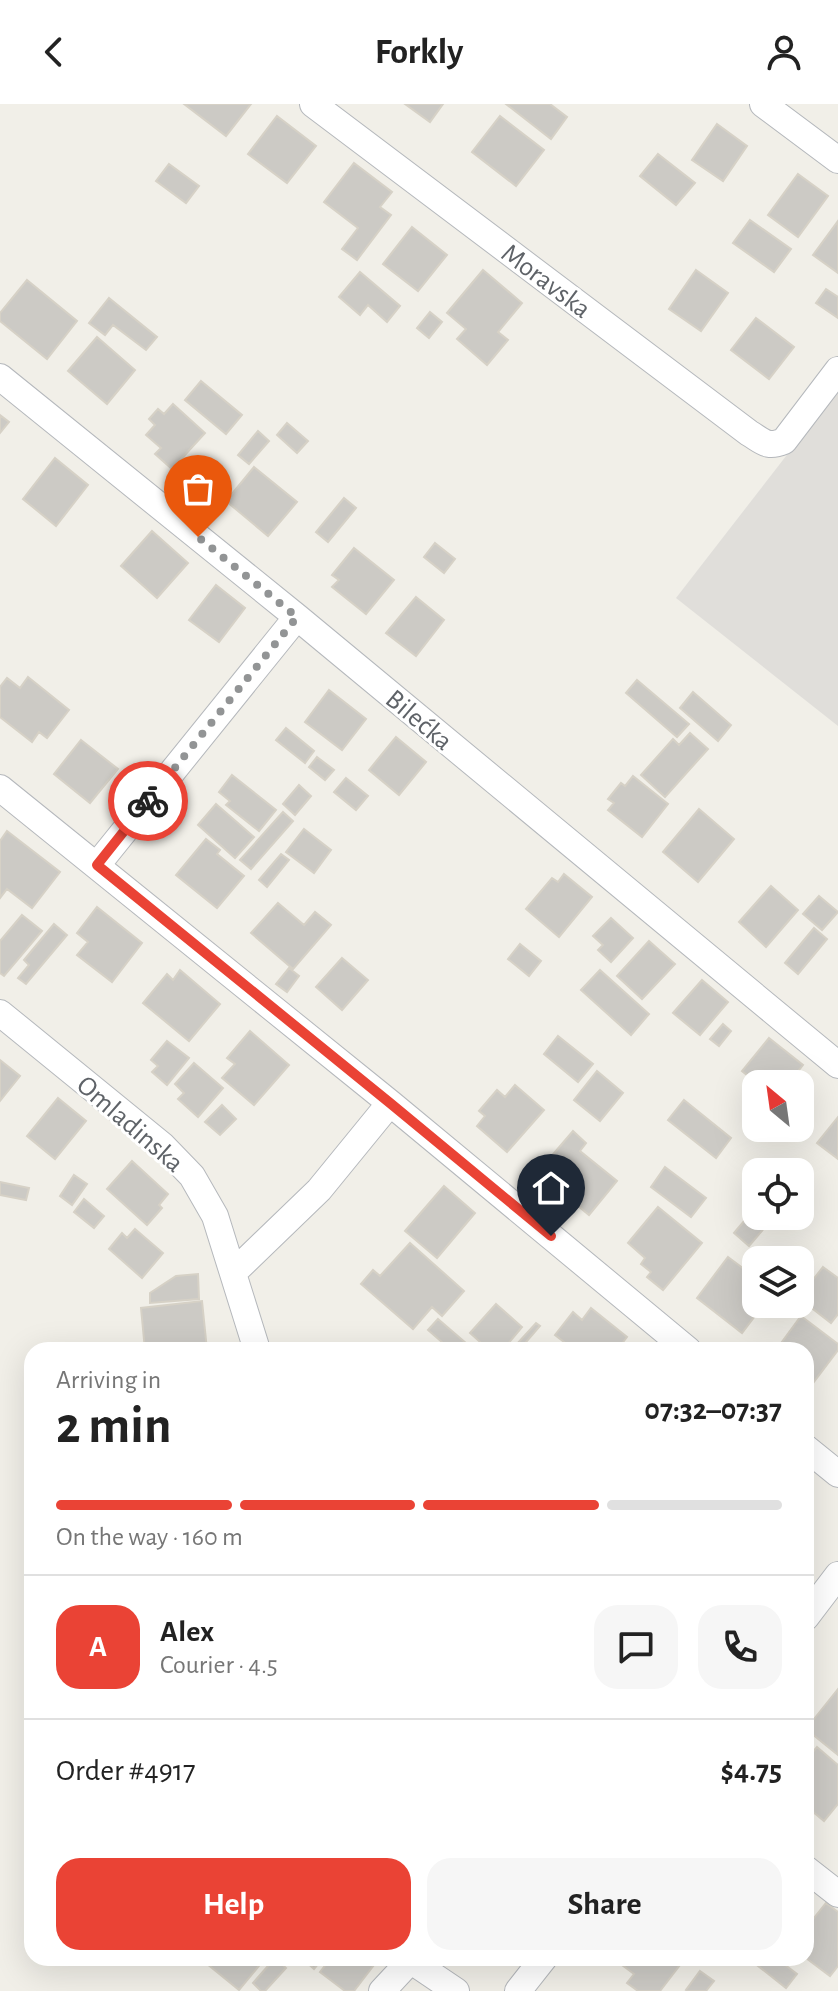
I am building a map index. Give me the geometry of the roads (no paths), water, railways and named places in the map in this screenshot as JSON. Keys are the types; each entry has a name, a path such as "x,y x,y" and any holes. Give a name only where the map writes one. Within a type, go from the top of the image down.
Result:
{"street":[{"name":"Moravska","path":"313,104 766,443 773,445 784,441 838,370"},
{"path":"763,104 838,160"},
{"name":"Bilećka","path":"0,377 297,617 838,1065"},
{"path":"97,865 297,617"},
{"path":"0,788 390,1103 678,1342"},
{"name":"Omladinska","path":"0,1013 162,1145 192,1176 215,1216 255,1342"},
{"path":"234,1272 319,1190 390,1103"},
{"path":"814,1454 838,1474"},
{"path":"814,1606 838,1575"},
{"path":"814,1875 838,1894"},
{"path":"382,1991 403,1966"},
{"path":"419,1966 456,1991"},
{"path":"518,1991 538,1966"}]}
